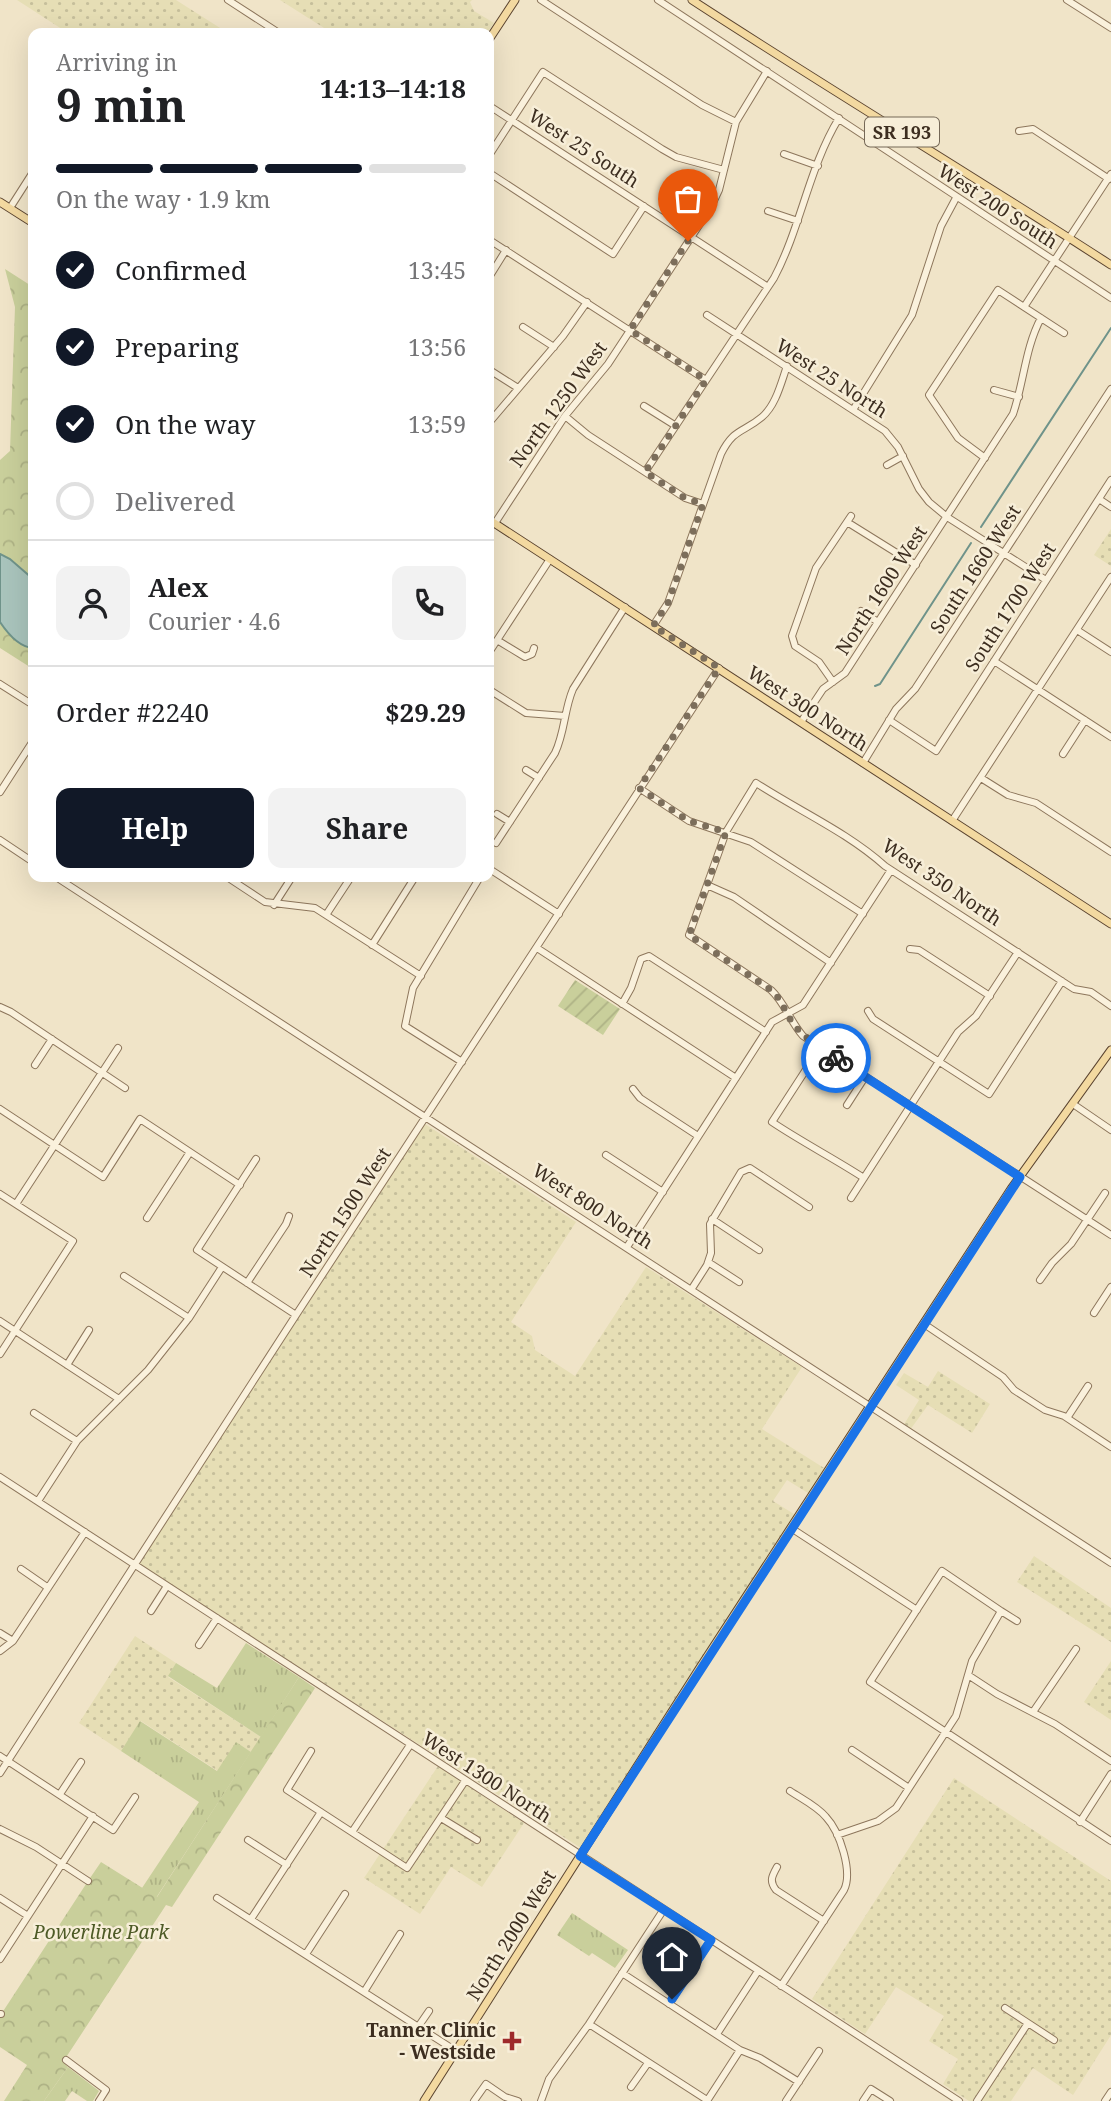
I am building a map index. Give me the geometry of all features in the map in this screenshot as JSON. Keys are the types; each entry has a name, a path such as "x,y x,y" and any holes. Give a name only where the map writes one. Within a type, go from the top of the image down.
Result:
{"main road":[{"path":"494,32 515,0"},
{"name":"SR 193","path":"692,0 823,85 970,173 1111,265"},
{"path":"0,202 28,220"},
{"name":"West 300 North","path":"494,523 1111,924"},
{"name":"North 2000 West","path":"424,2101 791,1528 1020,1177 1111,1050"}],"street":[{"path":"228,0 272,28"},
{"path":"541,0 702,105 736,122"},
{"name":"West 200 South","path":"658,0 1111,299"},
{"path":"1067,0 1111,28"},
{"name":"North 1250 West","path":"494,517 565,416 608,364 711,207 736,122 768,71"},
{"path":"494,149 543,72 662,149 677,157 724,170"},
{"name":"West 25 South","path":"494,109 768,287"},
{"path":"645,472 781,265 828,136 839,118"},
{"path":"1019,131 1033,129 1110,178 1024,307"},
{"path":"784,154 817,166"},
{"path":"494,176 613,254 644,206"},
{"path":"10,208 28,181"},
{"path":"853,410 912,314 941,226 956,198"},
{"path":"768,211 798,221"},
{"path":"494,243 706,380"},
{"path":"494,269 506,250"},
{"path":"985,458 958,438 929,395 998,290 1064,332"},
{"path":"494,417 554,347 587,302"},
{"name":"West 25 North","path":"707,315 885,431 904,456 919,489 929,502 947,517 1046,580"},
{"name":"North 1600 West","path":"801,722 823,689 845,673 1013,414 1031,335 1041,318"},
{"path":"523,327 554,347"},
{"path":"653,626 668,603 727,443 735,433 762,417 771,407 787,366"},
{"path":"494,373 518,388"},
{"path":"1024,374 1032,376"},
{"name":"South 1660 West","path":"863,763 889,720 915,689 1111,389"},
{"path":"994,390 1019,397"},
{"path":"644,407 676,426"},
{"path":"565,416 587,435 685,498 703,504"},
{"path":"887,465 904,456"},
{"name":"South 1700 West","path":"889,720 936,751 1111,480"},
{"path":"1099,499 1111,507"},
{"path":"833,682 819,662 792,642 816,568 849,519 916,565"},
{"path":"494,645 550,559"},
{"path":"952,821 1111,577"},
{"path":"496,843 562,738 573,689 625,607"},
{"path":"861,611 878,622"},
{"path":"1077,630 1111,652"},
{"path":"497,640 525,657 532,654 534,648"},
{"path":"994,661 1111,737"},
{"name":"North 1500 West","path":"0,1773 719,668"},
{"path":"0,684 28,702"},
{"path":"494,693 526,713 565,716"},
{"path":"1063,754 1085,720"},
{"path":"0,792 28,753"},
{"path":"526,770 539,778"},
{"path":"981,778 1008,795 1036,803 1111,852"},
{"name":"West 350 North","path":"726,832 756,783 802,808 869,852 891,870 1074,989 1091,992 1111,1006"},
{"path":"639,788 689,821 751,842 863,915"},
{"path":"497,814 510,822"},
{"path":"726,832 689,935 771,990 785,1005 786,1013 803,1036 1111,1235"},
{"path":"0,840 28,859"},
{"path":"627,1248 772,1022 803,1005 891,870"},
{"path":"494,872 559,914"},
{"name":"West 800 North","path":"65,882 1111,1563"},
{"path":"236,882 265,902 274,905 305,905 326,915 421,976"},
{"path":"274,905 289,882"},
{"path":"326,915 348,882"},
{"path":"372,945 412,882"},
{"path":"462,1062 405,1026 413,988 477,882"},
{"path":"707,885 734,897 831,962"},
{"path":"537,948 736,1078"},
{"path":"910,949 919,950 990,996"},
{"path":"851,1198 958,1032 976,1016 1018,952"},
{"path":"622,1003 631,988 641,959 649,956 766,1032"},
{"path":"868,1011 873,1019 989,1094 1062,981"},
{"path":"0,1008 125,1088"},
{"path":"35,1065 52,1039"},
{"path":"16,1204 118,1048"},
{"path":"820,1048 772,1122 863,1178"},
{"path":"847,1105 865,1077"},
{"path":"633,1089 640,1098 698,1136"},
{"path":"1073,1104 1111,1130"},
{"path":"0,1110 103,1177 140,1119 240,1185"},
{"path":"147,1218 190,1152"},
{"path":"606,1155 663,1192"},
{"path":"256,1159 197,1250 296,1315"},
{"path":"691,1290 711,1253 709,1234 712,1219 741,1171 750,1168 809,1207"},
{"path":"1040,1280 1052,1263 1063,1255 1105,1193"},
{"path":"0,1194 73,1241 0,1354"},
{"path":"247,1283 289,1216"},
{"path":"712,1219 759,1250"},
{"path":"708,1262 739,1282"},
{"path":"38,1501 77,1441 148,1370 189,1318 222,1267"},
{"path":"124,1276 189,1318"},
{"path":"1094,1313 1111,1287"},
{"path":"0,1321 119,1399"},
{"path":"924,1324 1003,1377 1014,1390 1045,1410 1067,1418 1111,1447"},
{"path":"67,1365 89,1330"},
{"path":"1067,1418 1088,1386"},
{"path":"34,1413 77,1441"},
{"name":"West 1300 North","path":"0,1477 959,2101"},
{"path":"791,1528 917,1610"},
{"path":"0,1651 13,1641 85,1532"},
{"path":"21,1569 47,1587"},
{"path":"1017,1621 942,1572 870,1682 1111,1841"},
{"path":"151,1611 167,1586"},
{"path":"837,1835 888,1815 896,1808 956,1716 976,1650 1001,1611"},
{"path":"199,1645 217,1618"},
{"path":"0,1633 13,1641"},
{"path":"1033,1712 1076,1649"},
{"path":"968,1675 1111,1761"},
{"path":"352,1832 410,1745"},
{"path":"852,1750 909,1788"},
{"path":"311,1751 287,1790 407,1868 465,1781"},
{"path":"0,1756 113,1829 135,1797"},
{"path":"60,1794 81,1762"},
{"path":"1080,1822 1111,1774"},
{"path":"781,1986 848,1879 847,1866 837,1835 824,1814 790,1791"},
{"path":"251,1919 321,1812"},
{"path":"0,1959 93,1816"},
{"path":"441,1818 477,1840"},
{"path":"0,1829 36,1847 88,1881"},
{"path":"248,1840 287,1865"},
{"path":"777,1867 771,1878 771,1884 776,1890 824,1921"},
{"path":"306,1954 345,1894"},
{"path":"0,1898 28,1916"},
{"path":"216,1898 456,2052"},
{"path":"541,2101 549,2080 664,1909"},
{"path":"363,1992 400,1934"},
{"path":"669,2004 711,1940"},
{"path":"718,2034 758,1970"},
{"path":"622,1973 740,2050 799,2082"},
{"path":"1005,2008 1054,2040"},
{"path":"418,2027 429,2011"},
{"path":"977,2101 1028,2023"},
{"path":"589,2024 707,2101 740,2050"},
{"path":"786,2101 819,2051"},
{"path":"66,2060 106,2090 99,2101"},
{"path":"632,2087 648,2063"},
{"path":"474,2101 486,2084 505,2097 519,2101"},
{"path":"863,2101 871,2088 890,2101"},
{"path":"939,2101 945,2092"},
{"path":"1105,2101 1111,2092"}],"shaded area":[{"path":"17,0 176,0 220,28 60,28"},
{"path":"280,0 472,0 470,2 474,11 494,23 490,28 324,28"},
{"path":"1111,529 1111,566 1094,555"},
{"path":"425,1124 576,1222 511,1322 532,1336 535,1350 575,1376 646,1267 802,1367 762,1429 832,1473 816,1498 787,1480 773,1501 802,1519 584,1850 138,1564"},
{"path":"938,1371 990,1404 972,1433 928,1405 910,1430 903,1426 919,1400 896,1385 904,1373 928,1387"},
{"path":"1034,1556 1111,1608 1111,1642 1017,1582"},
{"path":"135,1636 176,1663 168,1677 261,1737 251,1752 236,1743 218,1771 141,1721 121,1751 79,1723"},
{"path":"1111,1661 1111,1720 1084,1702"},
{"path":"438,1766 524,1823 482,1887 451,1867 420,1914 364,1878"},
{"path":"954,1778 1111,1881 1111,2035 1073,2095 1033,2068 1011,2101 969,2101 943,2084 958,2059 929,2041 944,2016 896,1987 865,2034 812,1999"}],"green space":[{"path":"5,269 28,284 28,666 0,648 0,460 10,451 15,307"},
{"path":"575,980 620,1009 603,1035 558,1006"},
{"path":"246,1643 299,1677 261,1737 168,1676 176,1663 217,1688"},
{"name":"Powerline Park","path":"299,1677 315,1688 172,1907 166,1905 63,2062 68,2067 44,2101 4,2101 27,2065 0,2047 0,2016 101,1862 157,1897"},
{"path":"140,1721 217,1771 236,1742 251,1752 156,1898 142,1888 199,1802 121,1751"},
{"path":"572,1913 628,1950 615,1968 592,1953 589,1956 557,1935"},
{"path":"68,2067 99,2091 93,2101 87,2101 72,2091 65,2101 44,2101"}],"water":[{"path":"0,554 28,575 28,647 10,635 0,622"}],"waterway":[{"path":"981,527 1111,328"},
{"path":"875,686 880,684 971,543"}],"way so far":[{"path":"688,241 630,330 706,380 645,472 685,498 703,504 668,603 653,626 719,668 639,788 689,821 726,832 689,935 771,990 785,1005 786,1013 803,1036 836,1058"}],"place":[{"name":"Tanner Clinic - Westside","path":"512,2041"}],"route":[{"path":"672,1999 711,1940 580,1856 1020,1177 836,1058"}]}
